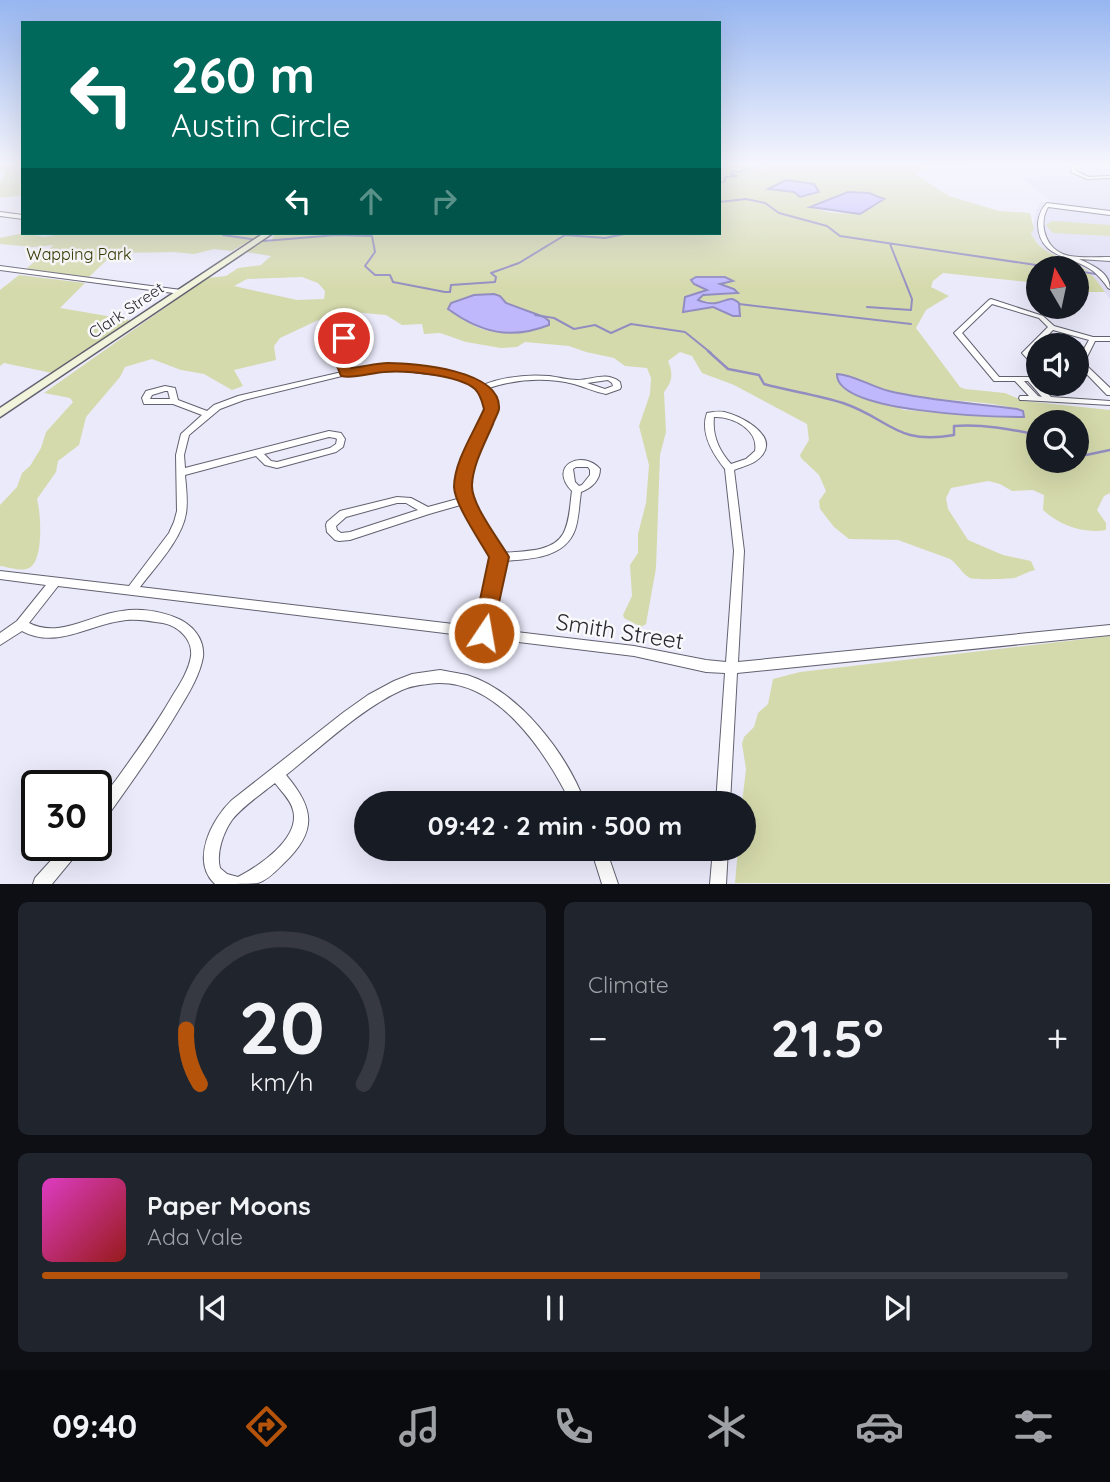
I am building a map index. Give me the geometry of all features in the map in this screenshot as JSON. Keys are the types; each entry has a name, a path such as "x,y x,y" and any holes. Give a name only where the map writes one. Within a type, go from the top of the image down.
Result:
{"main road":[{"name":"Clark Street","path":"0,413 266,235"}],"street":[{"path":"1047,205 1042,212 1041,236 1054,250 1064,256"},
{"path":"1049,205 1110,212"},
{"path":"0,214 21,217"},
{"path":"1089,258 1110,259"},
{"path":"0,268 181,292"},
{"path":"1089,268 1098,272 1108,285"},
{"path":"1026,379 997,379 958,333 992,301 1041,317 1052,327 1093,339 1110,339"},
{"path":"1046,333 1052,327"},
{"path":"1093,339 1080,363 1110,393"},
{"path":"338,351 346,373"},
{"path":"132,590 173,536 179,522 182,511 180,455 185,434 207,414 241,398 346,373 388,367 434,372 463,376 482,388 491,409 468,465 463,488 499,557 484,633"},
{"path":"482,388 510,377 578,382"},
{"path":"1017,379 1035,398"},
{"path":"1023,398 1110,403"},
{"path":"174,401 207,414"},
{"path":"724,791 739,551 729,468 712,441 708,422 710,415 719,412 744,424 755,432 762,442 761,453 755,461 729,468"},
{"path":"180,473 329,434 338,435 341,439 340,445 333,450 277,465 268,463 258,453"},
{"path":"499,557 548,550 560,544 567,538 578,490"},
{"path":"427,512 408,500 397,500 343,514 331,526 332,532 339,537 350,536 467,500"},
{"name":"Smith Street","path":"0,575 634,651 706,666 731,668 1110,630"},
{"path":"0,640 21,625 55,582"},
{"path":"21,625 30,631 54,634 133,615 178,622 194,640 197,654 194,669 171,710 112,797"},
{"path":"235,884 224,881 213,870 210,853 215,836 227,815 374,698 414,680 453,677 495,694 532,730 566,776 573,791"},
{"path":"241,884 256,877 278,860 297,836 302,815 300,807 276,774"},
{"path":"41,884 61,861"},
{"path":"603,861 610,884"},
{"path":"718,884 719,861"}],"shaded area":[{"path":"814,205 874,205 860,214 810,207"},
{"path":"1039,205 1110,205 1110,299 1089,276 1089,256 1056,256 1047,252 1031,233"},
{"path":"696,277 725,277 733,281 720,284 738,293 703,295 698,300 714,303 733,299 739,303 740,316 733,316 713,307 683,312 685,297 707,290 694,284 691,280"},
{"path":"494,294 506,303 544,317 549,321 549,325 522,332 497,332 472,324 448,309 451,303 474,295"},
{"path":"837,374 905,394 1017,409 1023,411 1024,417 952,414 888,405 862,397 844,387"}],"green space":[{"path":"721,205 812,205 810,206 827,212 849,213 875,205 980,205 999,211 1030,213 1034,229 1031,233 1035,240 1055,256 1026,256 1026,282 943,273 933,281 931,287 949,296 926,310 916,328 960,387 1005,393 1024,401 1110,410 1110,493 1104,496 1097,510 1106,523 1106,530 1089,531 1064,524 1043,510 1044,495 1033,490 1012,491 988,481 951,488 946,498 948,509 968,540 1003,555 1031,561 1035,570 1014,578 973,579 964,574 950,559 898,540 849,539 834,527 820,509 819,501 826,491 819,475 801,458 800,455 809,440 807,424 734,385 702,373 692,356 680,352 668,361 671,377 664,392 666,432 660,455 656,568 646,624 641,627 623,615 632,596 630,565 638,553 638,534 646,503 649,465 639,426 650,394 651,378 647,368 625,366 614,358 569,346 525,342 517,347 501,348 466,342 440,333 424,334 422,324 402,325 386,315 353,312 329,315 280,338 274,346 276,360 234,370 243,386 232,390 204,374 181,370 152,359 125,367 120,377 86,417 79,445 58,461 56,472 37,499 40,536 34,564 22,570 0,566 0,505 17,487 22,473 30,466 41,448 46,432 73,402 70,398 44,393 207,278 226,276 238,268 261,265 271,256 246,252 262,242 271,242 274,235 721,235","holes":["302,277 318,283 325,291 324,299 297,300 234,286 247,279","725,277 733,281 720,284 734,289 735,294 703,295 698,300 717,303 725,299 737,317 708,308 690,312 683,304 688,295 707,290 694,284","474,295 500,296 506,303 532,313 546,326 509,332 491,331 473,325 449,311 451,303","842,374 900,393 998,405 1022,411 1010,417 904,410 845,388"]},
{"path":"1053,221 1110,225 1110,236 1053,233 1046,225"},
{"name":"Wapping Park","path":"21,233 45,237 260,235 232,251 214,249 194,254 114,253 89,277 26,269 54,245 33,247 0,244 0,238"},
{"path":"1089,273 1095,279 1105,292 1089,292"},
{"path":"19,275 85,283 60,308 131,320 52,373 4,363 0,366 0,290"},
{"path":"1110,636 1110,883 735,883 737,861 756,861 756,791 743,791 746,769 742,744 744,737 754,727 758,713 768,704 773,679 800,672"}],"waterway":[{"path":"768,205 779,213 827,226 840,236 1026,264"},
{"path":"223,235 264,241 336,235"},
{"path":"336,235 372,236 375,252 365,266 375,275 390,275 393,282 445,292 450,292 451,285 495,282 496,277 491,273 519,263 565,235"},
{"path":"565,235 605,238 619,235"},
{"path":"867,307 911,310 912,299 890,244"},
{"path":"1089,273 1096,274"},
{"path":"739,304 911,324"},
{"path":"535,315 554,318 574,329 595,325 611,333 631,324 685,332 711,353"},
{"path":"708,351 728,369 759,375 764,384 843,403 906,434 919,437 954,435 954,426 1026,433"},
{"path":"1089,454 1110,450"}],"route":[{"path":"344,338 345,341 338,351 346,373 388,367 463,376 482,388 489,399 489,418 468,465 463,488 499,557 484,633"}]}
